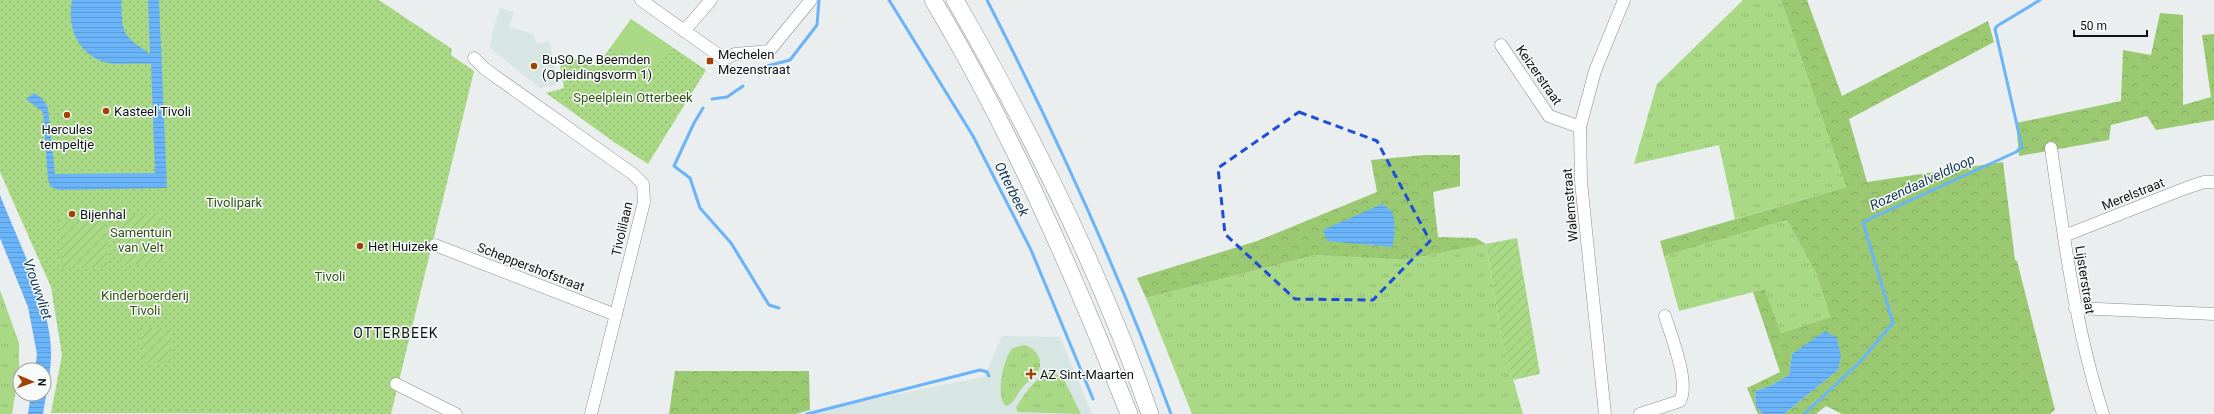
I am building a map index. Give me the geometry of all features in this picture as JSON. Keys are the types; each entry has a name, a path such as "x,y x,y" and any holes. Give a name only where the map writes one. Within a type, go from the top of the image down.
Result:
{"highway":[{"path":"933,0 979,83 1049,222 1129,414"},
{"path":"955,0 970,25 1057,192 1104,296 1150,414"},
{"path":"964,0 970,25"}],"street":[{"path":"640,0 724,59 735,54 769,51 811,0"},
{"path":"684,31 711,0"},
{"name":"Walemstraat","path":"1605,414 1581,182 1580,127 1595,71 1624,0"},
{"name":"Keizerstraat","path":"1501,45 1549,116 1580,127"},
{"name":"Tivolilaan","path":"474,58 633,174 643,184 644,202 591,414"},
{"name":"Lijsterstraat","path":"2051,148 2074,308 2090,373 2103,414"},
{"name":"Merelstraat","path":"2064,236 2186,188 2204,182 2214,182"},
{"name":"Scheppershofstraat","path":"435,245 616,314"},
{"path":"2074,308 2214,314"},
{"path":"1640,414 1680,401 1684,395 1683,380 1665,316"},
{"path":"396,384 456,414"}],"highlighted area":[{"path":"1299,112 1377,141 1430,241 1373,300 1295,299 1225,234 1218,168"}],"shaded area":[{"name":"BuSO De Beemden (Opleidingsvorm 1)","path":"500,8 514,12 509,27 533,34 537,44 549,41 559,84 540,88 490,48 493,30"},
{"name":"AZ Sint-Maarten","path":"1002,336 1060,337 1092,414 796,414 984,377"}],"green space":[{"name":"Tivolipark","path":"0,0 379,0 452,49 451,55 474,71 391,414 51,413 62,355 51,287 0,172"},
{"path":"1743,0 1781,0 1846,187 1735,219 1719,145 1634,164 1657,84"},
{"path":"1781,0 1807,0 1842,96 1988,21 1994,42 1849,119 1867,182 2003,162 2015,260 2017,261 2055,410 2050,414 1842,414 1826,406 1816,414 1784,414 1838,370 1792,354 1789,375 1770,386 1755,391 1756,407 1763,414 1758,414 1747,388 1780,372 1753,292 1765,289 1781,333 1830,317 1817,275 1787,220 1664,256 1660,241 1846,187"},
{"path":"2160,13 2183,15 2183,105 2211,97 2202,35 2214,34 2214,120 2156,130 2147,116 2111,125 2109,140 2019,156 2016,123 2121,101 2123,50 2151,55"},
{"name":"Speelplein Otterbeek","path":"631,19 706,70 648,164 614,142 546,93 564,88 558,54 597,66"},
{"path":"631,19 670,46 651,73 612,46"},
{"path":"1425,155 1460,155 1460,186 1433,192 1438,237 1476,238 1486,244 1404,260 1316,255 1146,298 1137,278 1257,241 1377,192 1371,160"},
{"name":"Samentuin van Velt","path":"163,213 167,262 119,266 116,216"},
{"path":"105,217 108,267 62,268 58,220"},
{"path":"1787,220 1817,275 1830,317 1781,333 1765,289 1679,311 1664,256"},
{"path":"1517,238 1540,374 1513,380 1502,341 1486,244"},
{"path":"1486,244 1502,341 1523,414 1192,414 1146,298 1316,255 1404,260"},
{"path":"0,290 19,343 19,362 12,362 12,402 14,402 12,414 0,414"},
{"path":"140,328 171,328 171,362 140,362"},
{"path":"1024,345 1032,349 1038,355 1040,368 1022,388 1013,401 1006,406 1001,395 1003,368 1009,353 1013,348"},
{"path":"675,371 809,371 810,410 796,414 669,414"},
{"path":"1052,372 1063,378 1081,414 1018,412 1016,408 1022,397 1031,386 1041,377"}],"water":[{"path":"72,0 121,0 122,20 125,32 128,37 150,54 148,0 159,0 167,188 59,190 51,187 48,180 43,112 26,99 34,93 43,99 48,108 55,174 155,173 151,64 109,63 95,58 87,52 76,38 73,29 71,20"},
{"path":"0,195 40,295 50,336 50,362 36,362 37,354 28,307 0,238"},
{"path":"1382,204 1392,212 1394,220 1395,230 1392,247 1327,241 1323,230"},
{"path":"1825,331 1837,338 1841,356 1838,370 1784,414 1763,414 1756,407 1755,391 1770,386 1789,375 1792,354"},
{"path":"30,402 45,402 43,414 28,414"}],"waterway":[{"path":"756,69 790,60 817,25 819,0"},
{"name":"Otterbeek","path":"889,0 973,136 1031,250 1093,399"},
{"path":"987,0 1038,102 1085,204 1130,308 1171,414"},
{"name":"Rozendaalveldloop","path":"1804,414 1858,364 1893,323 1863,222 2016,152 2022,147 1995,29 1997,26 2040,0"},
{"path":"712,99 727,97 743,86"},
{"path":"703,108 694,123 674,166 690,178 700,208 731,243 769,305 779,308"},
{"path":"807,414 980,370 987,372 989,376"}],"place":[{"name":"Mechelen Mezenstraat","path":"710,61"},
{"name":"BuSO De Beemden (Opleidingsvorm 1)","path":"534,66"},
{"name":"Kasteel Tivoli","path":"106,111"},
{"name":"Hercules tempeltje","path":"67,115"},
{"name":"Bijenhal","path":"72,214"},
{"name":"Het Huizeke","path":"360,246"},
{"name":"AZ Sint-Maarten","path":"1031,374"}],"district":[{"name":"OTTERBEEK","path":"396,333"}],"park label":[{"name":"Tivoli","path":"330,276"},
{"name":"Kinderboerderij Tivoli","path":"145,302"}],"water label":[{"name":"Vrouwvliet","path":"38,289"}]}
